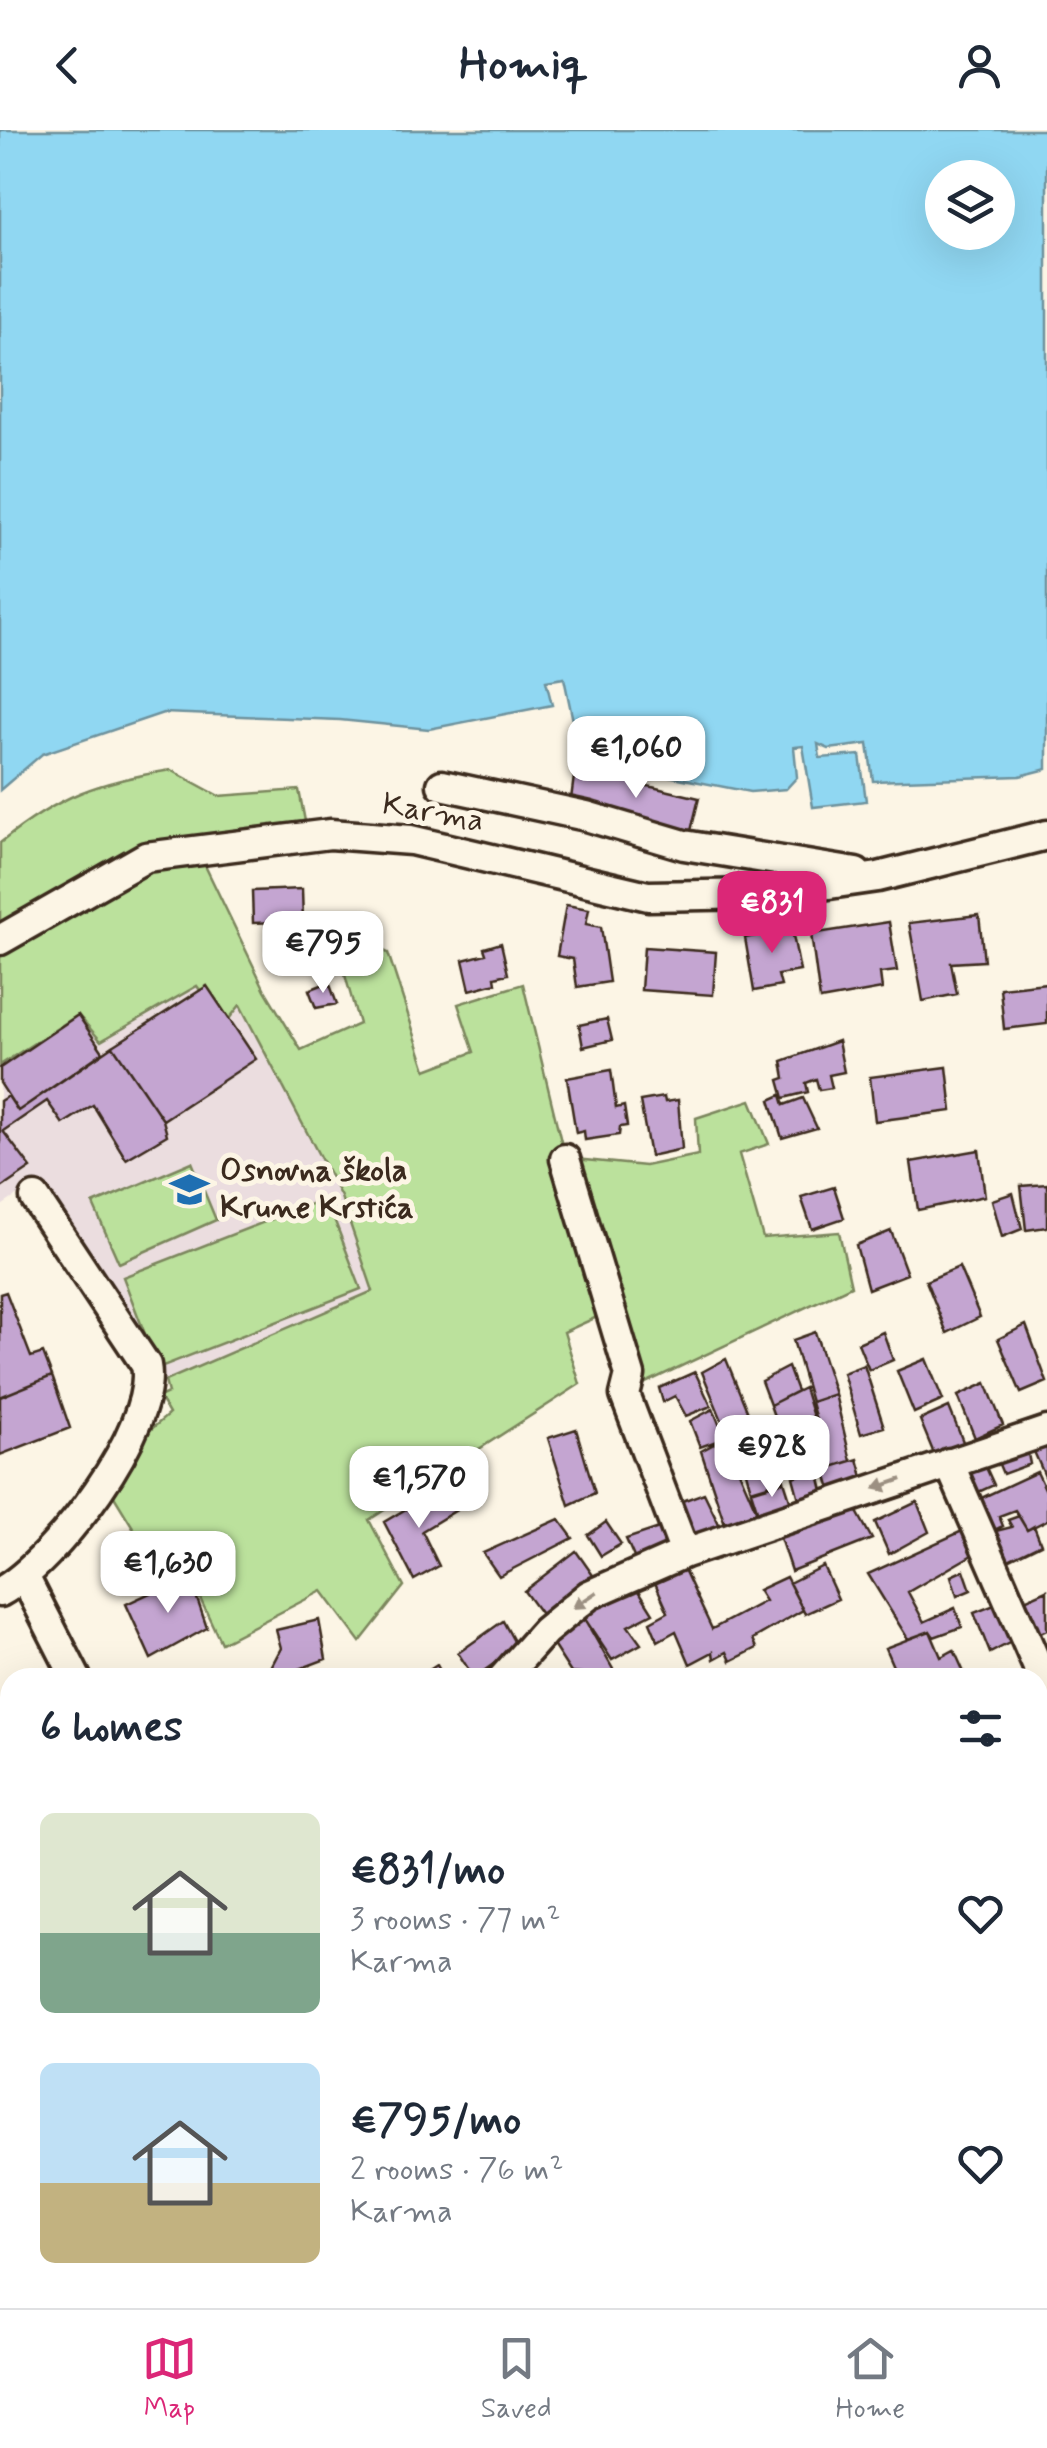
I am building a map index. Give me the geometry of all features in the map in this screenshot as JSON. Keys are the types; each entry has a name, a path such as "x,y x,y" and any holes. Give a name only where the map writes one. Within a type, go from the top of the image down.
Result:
{"street":[{"path":"442,786 586,816 684,846 878,877"},
{"name":"Karma","path":"0,940 146,857 330,834 410,840 648,896 760,894 878,877 1047,835"},
{"path":"565,1158 630,1375 625,1395 685,1553"},
{"path":"35,1198 146,1365 150,1384 120,1456 12,1585 69,1668"},
{"path":"512,1668 545,1630 589,1595 685,1553 1047,1431"},
{"path":"949,1463 1038,1643 1043,1668"}],"shaded area":[{"name":"Osnovna škola Krune Krstića","path":"197,986 226,1024 240,1004 341,1197 374,1291 165,1381 39,1181 0,1207 0,1065 78,1014 101,1041"}],"green space":[{"path":"171,770 219,796 299,790 308,837 198,851 265,990 301,1050 359,1024 331,926 388,953 426,1070 474,1052 458,1004 523,984 565,1158 645,1166 698,1155 696,1118 751,1100 769,1144 739,1154 763,1238 839,1232 851,1286 637,1387 608,1312 564,1332 580,1384 369,1520 404,1586 360,1642 322,1591 221,1643 181,1558 156,1565 104,1480 120,1456 169,1414 159,1397 168,1393 165,1381 373,1291 341,1197 240,1005 225,1024 197,986 101,1041 78,1015 0,1065 0,843 41,813 80,793"},
{"path":"192,1162 216,1220 119,1263 93,1204"},
{"path":"326,1198 361,1289 158,1368 123,1277"}],"water":[{"path":"0,130 1047,130 1047,769 1020,776 873,781 868,744 829,749 818,744 820,758 860,755 866,801 813,807 803,746 794,747 797,777 786,789 750,792 581,759 564,678 546,681 552,705 429,729 340,720 163,713 42,754 0,790"}],"building":[{"path":"575,769 699,798 690,835 571,799"},
{"path":"302,889 303,921 253,923 252,891"},
{"path":"566,905 589,909 586,924 601,927 609,982 577,987 573,959 557,956"},
{"path":"979,915 984,961 951,963 957,994 923,1001 909,923"},
{"path":"790,920 800,971 778,975 781,986 754,991 745,938 770,933 769,924"},
{"path":"889,922 897,971 880,973 882,989 820,1000 811,934"},
{"path":"501,943 508,974 495,977 496,983 470,990 463,960 486,954 484,948"},
{"path":"644,947 716,952 713,995 641,990"},
{"path":"329,982 337,1004 316,1008 309,990"},
{"path":"1047,983 1047,1024 1004,1029 1000,988"},
{"path":"207,986 256,1059 163,1120 113,1046"},
{"path":"78,1015 103,1052 18,1111 0,1083 0,1068"},
{"path":"607,1019 612,1040 583,1047 579,1025"},
{"path":"838,1041 844,1072 829,1075 832,1088 819,1090 816,1079 806,1083 808,1092 784,1098 779,1080 785,1078 782,1061"},
{"path":"113,1046 163,1120 167,1135 126,1159 93,1105 63,1124 47,1101 3,1131 31,1168 0,1189 0,1101 8,1096 18,1111"},
{"path":"947,1067 952,1111 875,1121 870,1077"},
{"path":"611,1070 616,1108 624,1106 627,1126 620,1127 619,1135 585,1140 584,1131 576,1133 567,1078"},
{"path":"781,1095 784,1105 803,1098 817,1128 782,1138 770,1100"},
{"path":"664,1097 665,1102 678,1100 682,1149 650,1156 640,1101"},
{"path":"979,1150 985,1196 918,1210 911,1162"},
{"path":"1047,1184 1047,1227 1026,1230 1021,1186"},
{"path":"834,1187 844,1218 812,1229 801,1197"},
{"path":"1013,1193 1022,1229 1002,1237 992,1200"},
{"path":"891,1231 907,1274 868,1289 856,1245"},
{"path":"959,1267 980,1317 947,1333 926,1281"},
{"path":"6,1292 31,1357 43,1353 52,1376 0,1397 0,1294"},
{"path":"1026,1325 1047,1382 1021,1393 998,1339"},
{"path":"815,1332 835,1394 811,1402 793,1340"},
{"path":"883,1332 893,1360 869,1370 858,1343"},
{"path":"726,1359 748,1413 723,1423 702,1372"},
{"path":"926,1359 943,1400 914,1413 897,1371"},
{"path":"864,1365 884,1427 861,1434 843,1373"},
{"path":"788,1367 797,1391 770,1405 761,1381"},
{"path":"695,1372 711,1406 686,1416 675,1396 663,1402 659,1388"},
{"path":"52,1376 70,1428 0,1455 0,1397"},
{"path":"986,1383 1003,1425 975,1438 958,1396"},
{"path":"804,1388 813,1417 780,1433 770,1405"},
{"path":"835,1394 851,1461 829,1468 811,1402"},
{"path":"949,1407 966,1449 937,1461 920,1420"},
{"path":"713,1409 725,1438 700,1447 690,1421"},
{"path":"576,1429 595,1493 569,1505 548,1438"},
{"path":"725,1438 760,1519 728,1533 701,1451"},
{"path":"1047,1442 1047,1481 1032,1447"},
{"path":"1026,1444 1030,1464 1003,1474 995,1455"},
{"path":"776,1452 784,1480 751,1490 743,1461"},
{"path":"858,1459 866,1488 833,1497 825,1469"},
{"path":"984,1463 994,1485 972,1495 964,1473"},
{"path":"818,1470 824,1495 800,1503 793,1477"},
{"path":"1037,1472 1047,1493 1047,1520 1027,1530 1015,1510 999,1516 1003,1526 988,1533 975,1501"},
{"path":"784,1481 793,1509 760,1519 751,1491"},
{"path":"443,1487 458,1509 422,1531 439,1566 414,1580 384,1522"},
{"path":"704,1493 720,1526 687,1541 674,1504"},
{"path":"917,1502 929,1532 889,1554 875,1522"},
{"path":"855,1508 872,1539 791,1571 779,1535"},
{"path":"1019,1516 1027,1530 1034,1526 1041,1544 1002,1563 988,1533 1012,1527 1008,1520"},
{"path":"559,1519 573,1538 499,1576 483,1553"},
{"path":"606,1522 621,1544 601,1556 588,1535"},
{"path":"668,1525 676,1548 636,1562 626,1539"},
{"path":"971,1527 979,1551 908,1592 924,1622 955,1608 962,1627 934,1637 930,1631 908,1639 868,1574"},
{"path":"576,1551 597,1581 546,1621 524,1591"},
{"path":"681,1563 712,1629 765,1601 758,1590 786,1577 803,1610 753,1639 757,1648 731,1661 727,1652 714,1659 713,1652 690,1664 676,1631 658,1641 650,1622 668,1612 652,1576"},
{"path":"823,1566 838,1599 805,1614 789,1583"},
{"path":"964,1570 971,1590 957,1596 951,1576"},
{"path":"189,1575 207,1628 151,1659 126,1604"},
{"path":"636,1586 653,1613 628,1626 641,1644 612,1660 581,1613"},
{"path":"1047,1590 1047,1630 1036,1635 1020,1602"},
{"path":"1002,1602 1017,1639 990,1653 974,1613"},
{"path":"581,1613 612,1668 568,1668 549,1639"},
{"path":"319,1620 326,1659 302,1668 271,1668 281,1648 276,1630"},
{"path":"503,1621 517,1647 488,1668 468,1668 458,1653"},
{"path":"930,1631 941,1657 954,1650 962,1668 894,1668 885,1648"}],"place":[{"name":"Osnovna škola Krune Krstića","path":"190,1189"}]}
